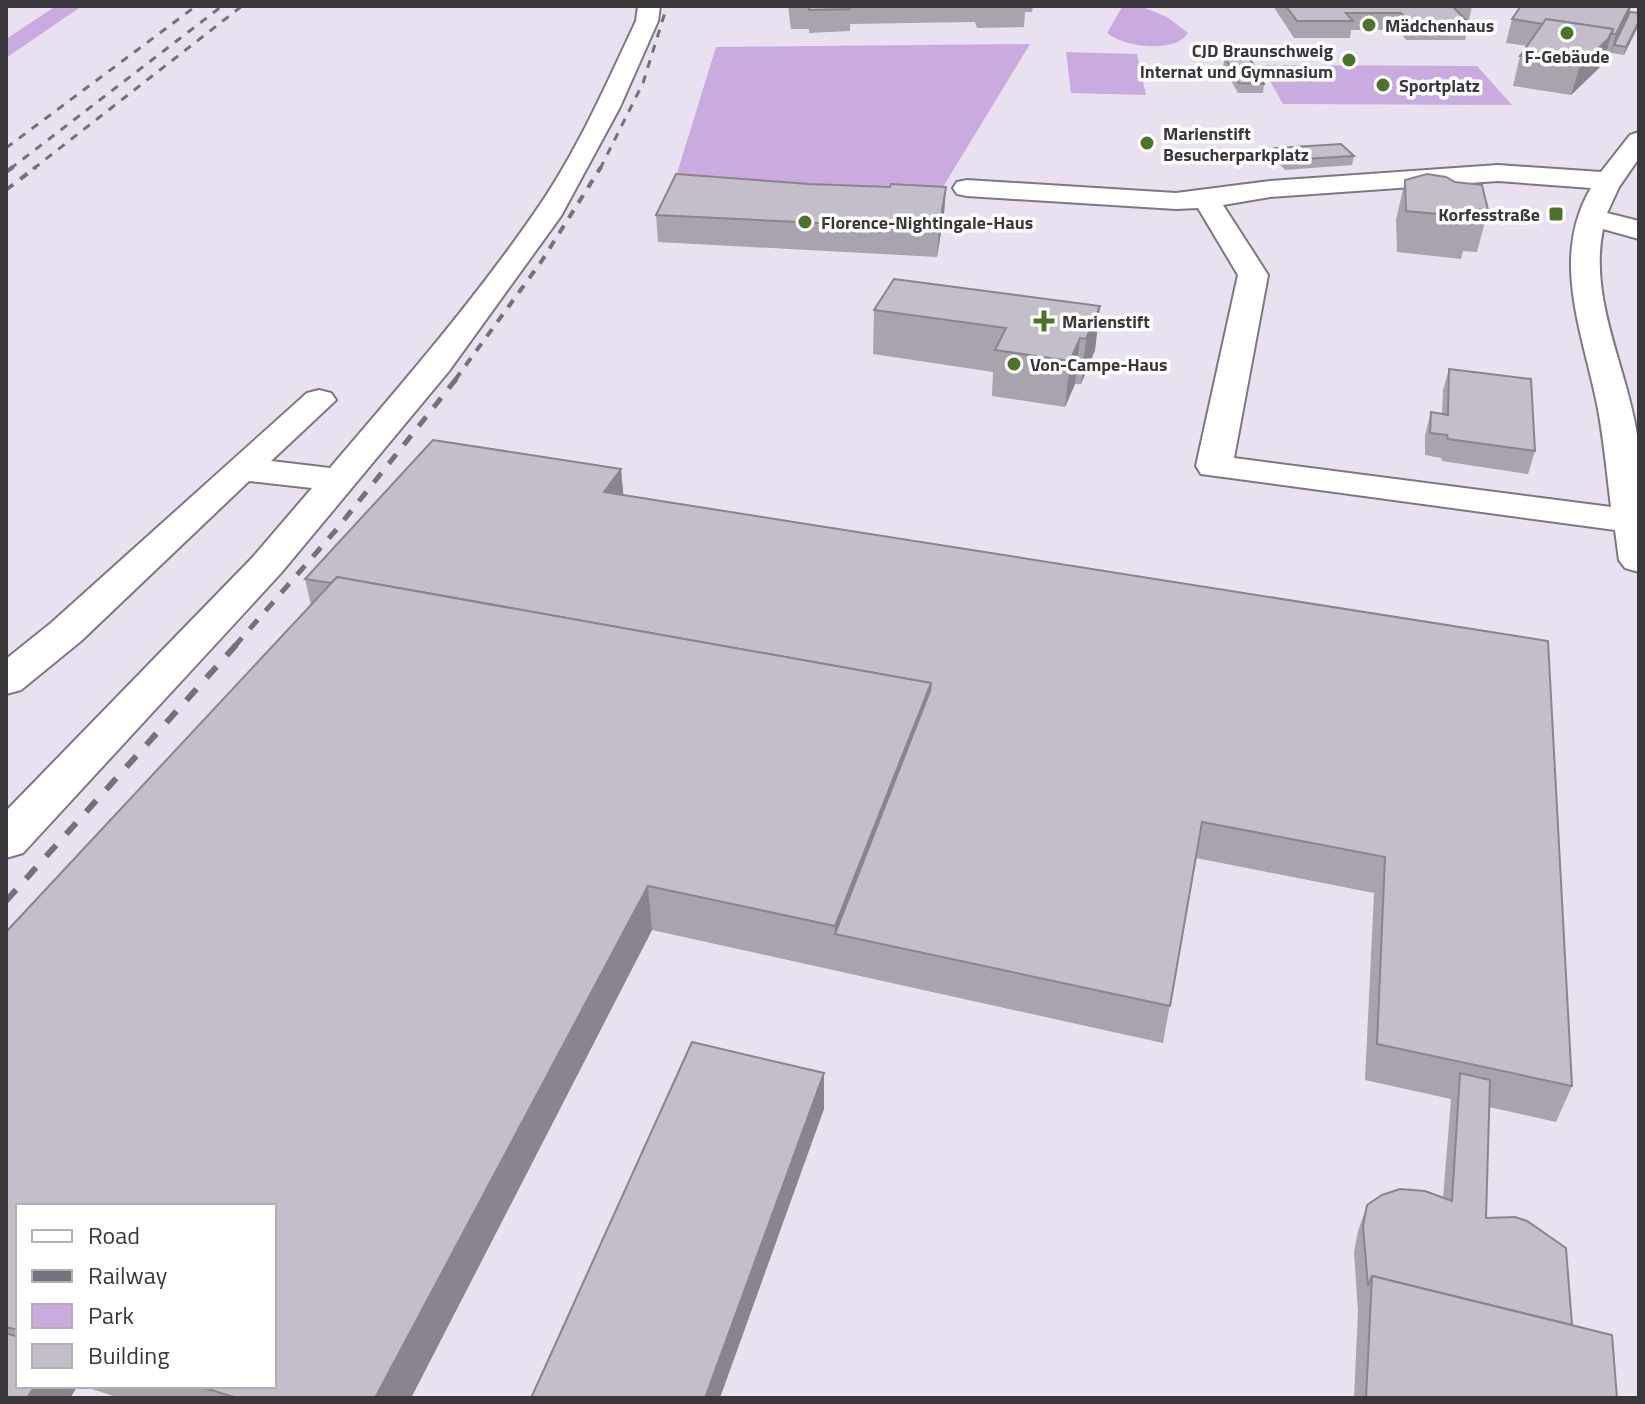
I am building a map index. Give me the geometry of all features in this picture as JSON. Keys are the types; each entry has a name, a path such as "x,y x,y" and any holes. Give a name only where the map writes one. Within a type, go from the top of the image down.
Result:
{"street":[{"path":"6,841 267,565 437,364 547,216 608,107 647,21 649,6"},
{"path":"1639,140 1608,181 1591,217 1586,242 1586,282 1616,413 1639,560"},
{"path":"967,188 1176,201 1270,189 1498,173 1608,181"},
{"path":"1206,199 1253,275 1214,466 1631,521"},
{"path":"1591,217 1639,230"},
{"path":"6,681 66,632 319,400"},
{"path":"241,469 339,480"}],"green space":[{"path":"56,6 82,6 6,58 6,39"},
{"path":"1140,6 1167,17 1188,33 1172,44 1149,46 1125,42 1107,33 1122,7"},
{"path":"1030,44 935,200 674,183 716,47"},
{"path":"1066,52 1137,54 1146,95 1071,93"},
{"name":"Sportplatz","path":"1261,65 1477,66 1512,105 1283,104"}],"building":[{"path":"809,6 849,6 850,9 809,10"},
{"path":"1286,6 1452,6 1469,23 1410,23 1401,13 1346,13 1353,21 1297,21"},
{"path":"1521,6 1630,6 1616,34 1612,34 1613,29 1546,19 1543,24 1512,19"},
{"path":"1630,12 1639,13 1639,21 1626,47 1614,45"},
{"path":"1546,19 1613,29 1608,39 1580,66 1520,56"},
{"path":"1225,57 1249,57 1264,84 1239,83"},
{"path":"1341,144 1354,156 1287,160 1275,148"},
{"path":"676,174 809,184 946,187 939,229 656,215"},
{"path":"1427,174 1482,185 1488,210 1470,209 1471,217 1406,211 1405,180"},
{"path":"894,279 1100,306 1086,339 1080,338 1070,361 995,350 1006,328 874,310"},
{"path":"1449,369 1531,379 1535,451 1448,439 1447,435 1430,433 1431,412 1448,415"},
{"path":"433,440 621,469 604,492 1548,641 1572,1086 1377,1044 1385,857 1202,822 1170,1006 835,934 931,683 337,577 331,583 305,579"},
{"path":"337,577 931,683 835,926 648,886 375,1398 237,1398 204,1388 276,1388 276,1204 16,1204 16,1330 6,1327 6,932"},
{"path":"692,1042 824,1073 705,1398 531,1398"},
{"path":"1460,1073 1490,1080 1486,1218 1515,1217 1527,1221 1566,1248 1572,1325 1372,1276 1368,1286 1363,1226 1367,1205 1382,1195 1400,1189 1425,1191 1452,1201"},
{"path":"1372,1276 1612,1335 1617,1398 1366,1398"},
{"path":"6,1333 16,1336 16,1388 34,1388 27,1398 6,1398"}],"railway":[{"path":"6,148 196,6"},
{"path":"10,169 222,6"},
{"path":"33,169 242,6"},
{"path":"601,167 643,83 667,6"},
{"path":"6,172 13,167"},
{"path":"6,190 36,167"},
{"path":"455,380 541,262 601,167"},
{"path":"234,647 336,530 457,378"},
{"path":"6,901 236,645"}],"place":[{"name":"Mädchenhaus","path":"1369,25"},
{"name":"F-Gebäude","path":"1567,33"},
{"name":"CJD Braunschweig Internat und Gymnasium","path":"1349,60"},
{"name":"Sportplatz","path":"1383,85"},
{"name":"Marienstift Besucherparkplatz","path":"1147,143"},
{"name":"Korfesstraße","path":"1556,214"},
{"name":"Florence-Nightingale-Haus","path":"805,222"},
{"name":"Marienstift","path":"1044,321"},
{"name":"Von-Campe-Haus","path":"1014,364"}]}
